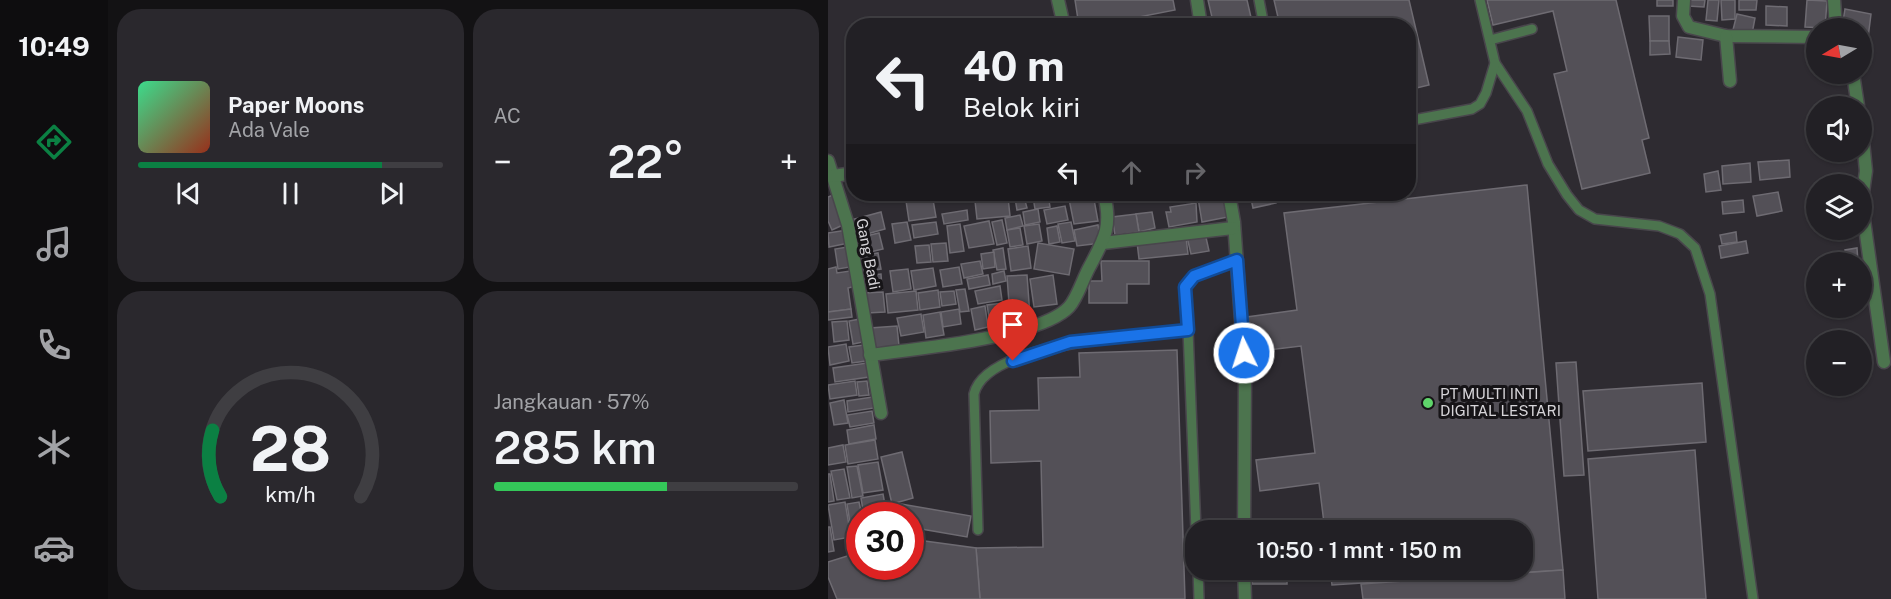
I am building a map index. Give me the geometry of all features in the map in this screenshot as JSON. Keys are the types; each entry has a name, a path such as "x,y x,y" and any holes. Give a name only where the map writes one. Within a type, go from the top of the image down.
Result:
{"street":[{"path":"1058,0 1062,18"},
{"path":"1197,0 1200,18"},
{"path":"1684,0 1683,16 1689,27 1726,36 1806,37"},
{"path":"1834,0 1835,18"},
{"path":"1726,36 1730,81"},
{"name":"Gang Badi","path":"828,161 848,225 881,413"},
{"path":"833,177 846,175"},
{"path":"870,355 982,340 1046,321 1069,307 1103,243 1110,215 1106,201"},
{"path":"1230,201 1237,260 1245,376 1244,520"},
{"path":"1103,243 1233,228"},
{"path":"1867,240 1884,362"},
{"path":"1244,580 1245,599"}],"lane":[{"path":"1259,0 1262,18"},
{"path":"1480,0 1495,63 1527,111 1548,164 1579,210 1594,219 1659,226 1680,234 1695,248 1710,294 1754,599"},
{"path":"1490,40 1532,29"},
{"path":"1416,120 1472,109 1480,104 1486,93 1495,63"},
{"path":"1196,520 1185,287 1194,276 1237,260"},
{"path":"978,530 974,394 976,382 994,368 1070,342 1188,330"},
{"path":"1198,580 1199,599"}],"building":[{"path":"1075,0 1173,0 1175,10 1134,18 1078,18"},
{"path":"1208,0 1247,0 1251,18 1212,18"},
{"path":"1274,0 1409,0 1413,18 1278,18"},
{"path":"1487,0 1616,0 1649,138 1642,140 1650,173 1582,189 1554,74 1567,71 1553,11 1493,25"},
{"path":"1657,0 1673,0 1673,6 1657,6"},
{"path":"1689,0 1705,0 1704,7 1688,6"},
{"path":"1708,0 1719,0 1717,21 1706,20"},
{"path":"1721,0 1735,0 1735,19 1722,20"},
{"path":"1739,0 1757,0 1756,10 1739,10"},
{"path":"1807,0 1827,1 1826,18 1806,18 1805,27"},
{"path":"1766,6 1787,7 1787,26 1766,25"},
{"path":"1845,9 1871,14 1870,18 1844,18"},
{"path":"1737,14 1755,18 1752,34 1733,30"},
{"path":"1649,16 1669,16 1669,41 1650,41"},
{"path":"1416,30 1429,85 1416,88"},
{"path":"1678,37 1703,40 1701,60 1676,57"},
{"path":"1650,41 1669,41 1670,54 1650,55"},
{"path":"1789,160 1790,177 1760,180 1758,162"},
{"path":"1750,163 1751,182 1723,184 1722,166"},
{"path":"1718,171 1721,190 1706,192 1704,174"},
{"name":"PT MULTI INTI DIGITAL LESTARI","path":"1527,185 1563,570 1533,572 1533,520 1324,520 1319,483 1260,491 1256,460 1315,453 1301,346 1252,352 1247,317 1297,310 1284,213 1388,201 1416,201 1416,198"},
{"path":"1778,192 1782,211 1757,216 1753,196"},
{"path":"833,195 845,224 832,230 828,221 828,197"},
{"path":"1743,200 1744,212 1723,214 1722,202"},
{"path":"906,201 933,201 936,217 909,221"},
{"path":"975,201 1008,201 1010,216 977,219"},
{"path":"1016,201 1025,201 1027,208 1017,210"},
{"path":"1034,201 1049,201 1050,207 1035,209"},
{"path":"1069,201 1094,201 1098,221 1074,224"},
{"path":"1198,201 1225,201 1228,217 1202,222"},
{"path":"1252,201 1276,201 1276,203 1253,208"},
{"path":"1196,203 1197,222 1169,227 1166,212 1171,212 1170,207"},
{"path":"1065,206 1068,220 1047,224 1044,210"},
{"path":"1038,209 1040,222 1025,225 1023,212"},
{"path":"967,210 968,220 944,224 942,214"},
{"path":"881,212 885,229 856,237 851,220"},
{"path":"1152,212 1155,228 1139,232 1136,214"},
{"path":"1136,214 1139,232 1115,235 1112,217"},
{"path":"1020,215 1023,226 1007,230 1005,218"},
{"path":"1002,220 1007,243 997,245 992,222"},
{"path":"989,221 994,244 969,248 964,226"},
{"path":"907,222 911,240 895,243 892,224"},
{"path":"936,222 938,234 914,238 912,225"},
{"path":"1071,222 1075,241 1062,243 1058,224"},
{"path":"960,224 964,251 950,253 947,226"},
{"path":"1039,224 1042,241 1027,244 1024,226"},
{"path":"1098,225 1101,243 1077,246 1074,230"},
{"path":"1057,226 1060,242 1049,244 1047,228"},
{"path":"1020,228 1023,245 1010,247 1007,230"},
{"path":"847,230 849,243 829,247 828,233"},
{"path":"1736,232 1737,242 1722,244 1720,235"},
{"path":"879,233 883,249 857,255 853,239"},
{"path":"1205,233 1209,251 1191,254 1187,237"},
{"path":"1186,237 1188,254 1139,259 1137,242"},
{"path":"1746,241 1748,253 1721,258 1719,246"},
{"path":"946,243 948,261 933,262 931,244"},
{"path":"1038,243 1074,249 1069,275 1034,269"},
{"path":"929,245 931,262 917,263 915,246"},
{"path":"1028,246 1031,268 1011,271 1008,249"},
{"path":"847,247 850,267 838,269 835,249"},
{"path":"1003,248 1006,269 997,270 993,250"},
{"path":"1857,248 1857,252 1845,252 1845,250"},
{"path":"994,252 995,267 983,269 981,254"},
{"path":"878,253 881,269 860,272 857,257"},
{"path":"980,261 983,274 964,278 961,264"},
{"path":"1101,261 1149,261 1149,284 1127,284 1127,303 1089,303 1089,281 1102,281"},
{"path":"836,267 837,273 850,271 852,287 848,288 851,309 828,312 828,269"},
{"path":"959,267 962,284 943,287 940,270"},
{"path":"933,268 936,286 914,290 911,271"},
{"path":"908,269 911,289 893,292 890,271"},
{"path":"1004,271 1006,281 993,284 992,274"},
{"path":"881,274 882,289 864,290 862,276"},
{"path":"988,275 990,285 969,289 967,279"},
{"path":"1027,275 1030,316 1010,317 1007,276"},
{"path":"1053,275 1057,304 1034,307 1030,279"},
{"path":"1000,286 1002,300 978,304 975,291"},
{"path":"965,289 969,311 960,312 956,290"},
{"path":"938,290 940,307 920,310 918,293"},
{"path":"916,291 918,310 888,313 886,294"},
{"path":"954,291 956,304 942,306 940,292"},
{"path":"883,292 885,312 867,313 864,293"},
{"path":"1004,303 1008,325 991,328 987,305"},
{"path":"985,306 988,327 975,330 971,309"},
{"path":"851,309 852,317 828,320 828,312"},
{"path":"959,309 961,324 943,327 941,312"},
{"path":"940,312 944,335 926,338 923,315"},
{"path":"921,314 924,332 901,336 897,318"},
{"path":"860,319 863,342 853,344 849,321"},
{"path":"847,321 849,340 834,342 832,322"},
{"path":"897,326 899,346 871,348 870,328"},
{"path":"846,344 849,361 830,365 828,347"},
{"path":"864,345 866,361 852,363 849,347"},
{"path":"1177,350 1185,599 980,599 976,548 1043,547 1041,461 991,463 990,411 1039,410 1038,378 1080,377 1079,353"},
{"path":"1576,362 1584,475 1564,476 1556,363"},
{"path":"867,363 869,377 835,382 833,368"},
{"path":"855,381 857,395 830,399 828,385"},
{"path":"867,381 869,395 859,396 857,382"},
{"path":"1702,383 1706,442 1588,451 1583,391"},
{"path":"872,397 874,408 848,412 847,401"},
{"path":"844,400 848,423 834,425 830,403"},
{"path":"872,411 874,423 850,427 847,415"},
{"path":"874,425 876,439 849,444 847,430"},
{"path":"875,440 878,459 848,464 845,445"},
{"path":"843,445 846,462 828,465 828,448"},
{"path":"1695,450 1706,599 1598,599 1588,459"},
{"path":"902,452 913,498 892,502 881,457"},
{"path":"878,462 883,490 863,493 858,465"},
{"path":"857,466 863,496 852,498 847,467"},
{"path":"844,469 850,498 837,500 831,471"},
{"path":"828,474 830,474 834,501 828,502"},
{"path":"883,494 884,502 862,502 861,498"},
{"path":"845,502 846,538 834,540 828,505"},
{"path":"924,508 971,516 967,537 924,529"},
{"path":"828,527 830,527 834,551 828,552"},
{"path":"924,541 976,548 980,599 837,599 828,577 828,562 846,556 846,580 924,580"},
{"path":"1563,570 1565,599 1363,599 1361,584 1419,580 1533,580 1533,572"},
{"path":"1252,580 1287,580 1287,584 1252,584"},
{"name":"PT MULTI INTI DIGITAL LESTARI","path":"1331,580 1409,580 1332,585"}],"place":[{"name":"PT MULTI INTI DIGITAL LESTARI","path":"1428,403"}],"route":[{"path":"1013,361 1070,342 1188,330 1185,287 1194,276 1237,260 1244,353"}]}
